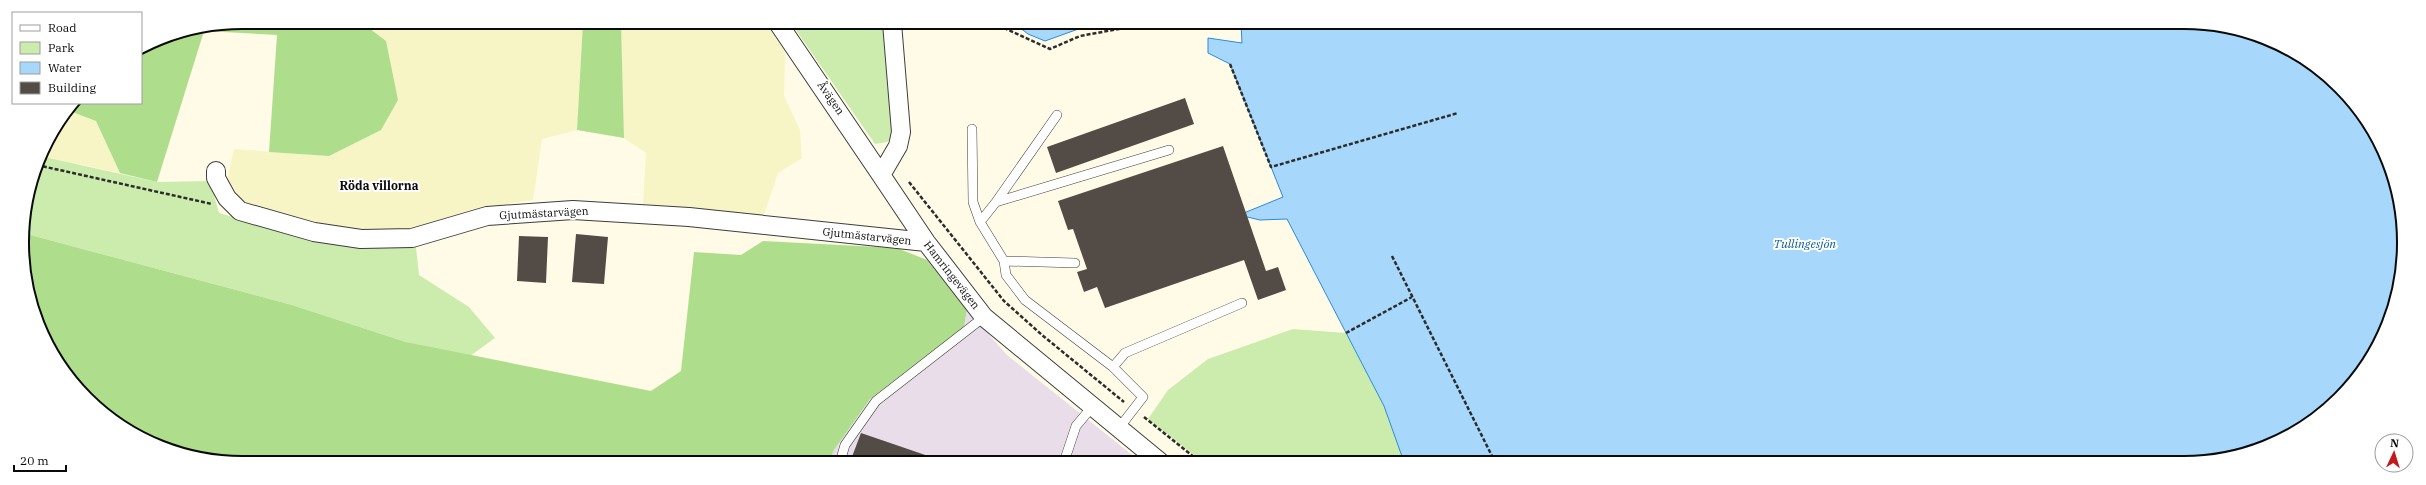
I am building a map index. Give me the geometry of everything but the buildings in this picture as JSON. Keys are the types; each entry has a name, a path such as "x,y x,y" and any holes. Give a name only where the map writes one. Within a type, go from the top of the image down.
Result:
{"street":[{"name":"Åvägen","path":"783,29 881,174"},
{"path":"881,174 898,146 902,132 893,29"},
{"name":"Gjutmästarvägen","path":"216,171 216,178 227,198 240,211 314,232 361,239 412,238 487,216 574,210 688,217 926,242"},
{"name":"Hamringevägen","path":"881,174 926,242 984,317 1153,456"}],"lane":[{"path":"980,222 996,202 1057,115"},
{"path":"972,128 973,202 980,222 1004,260 1006,275 1025,300 1113,367 1143,397 1119,428"},
{"path":"996,202 1169,150"},
{"path":"1004,260 1075,264"},
{"path":"1113,367 1125,353 1242,303"},
{"path":"842,456 845,445 876,401 984,317"},
{"path":"1066,456 1076,426 1092,407"}],"path":[{"path":"1006,29 1050,49 1080,36 1118,29"},
{"path":"1230,64 1271,167 1458,113"},
{"path":"43,166 209,206 227,198"},
{"path":"1392,256 1492,456"},
{"path":"1346,333 1412,297"}],"shaded area":[{"path":"370,29 583,29 577,130 542,139 533,200 473,209 412,229 365,231 318,224 245,204 227,180 234,149 329,156 386,41"},
{"path":"621,29 770,29 785,52 784,96 800,130 802,158 778,173 763,218 643,204 646,153 624,138"},
{"path":"74,112 96,120 120,173 47,157 65,124"},
{"path":"967,310 1007,355 1133,456 832,456 834,450 870,399 964,327"}],"green space":[{"path":"229,29 370,29 386,41 398,100 381,130 329,156 269,152 277,35 212,31"},
{"path":"583,29 621,29 624,138 577,130"},
{"path":"795,29 885,29 895,136 887,142 875,144"},
{"path":"203,33 157,182 120,173 96,121 74,112 80,104 142,104 142,54 174,40"},
{"path":"47,157 157,182 210,181 219,213 309,239 361,247 416,247 419,275 469,307 495,338 470,356 406,342 292,305 29,235 36,187"},
{"path":"29,235 292,305 406,342 651,391 681,371 694,252 741,255 763,241 897,248 927,260 967,310 964,327 870,399 834,450 832,456 229,456 187,449 161,440 124,420 102,403 73,372 51,337 40,311 33,284 29,256"},
{"path":"1293,329 1346,333 1384,406 1402,456 1195,456 1148,419 1168,390 1208,359"}],"water":[{"path":"1022,29 1078,29 1045,41 1028,34"},
{"name":"Tullingesjön","path":"1241,29 2197,29 2239,36 2278,51 2302,65 2324,82 2353,113 2375,148 2390,187 2397,229 2397,256 2390,298 2381,324 2361,361 2344,383 2324,403 2302,420 2278,434 2252,445 2225,452 2197,456 1402,456 1384,406 1287,219 1260,220 1239,215 1283,197 1230,64 1208,53 1208,38 1242,43"}],"district":[{"name":"Röda villorna","path":"379,185"}]}
